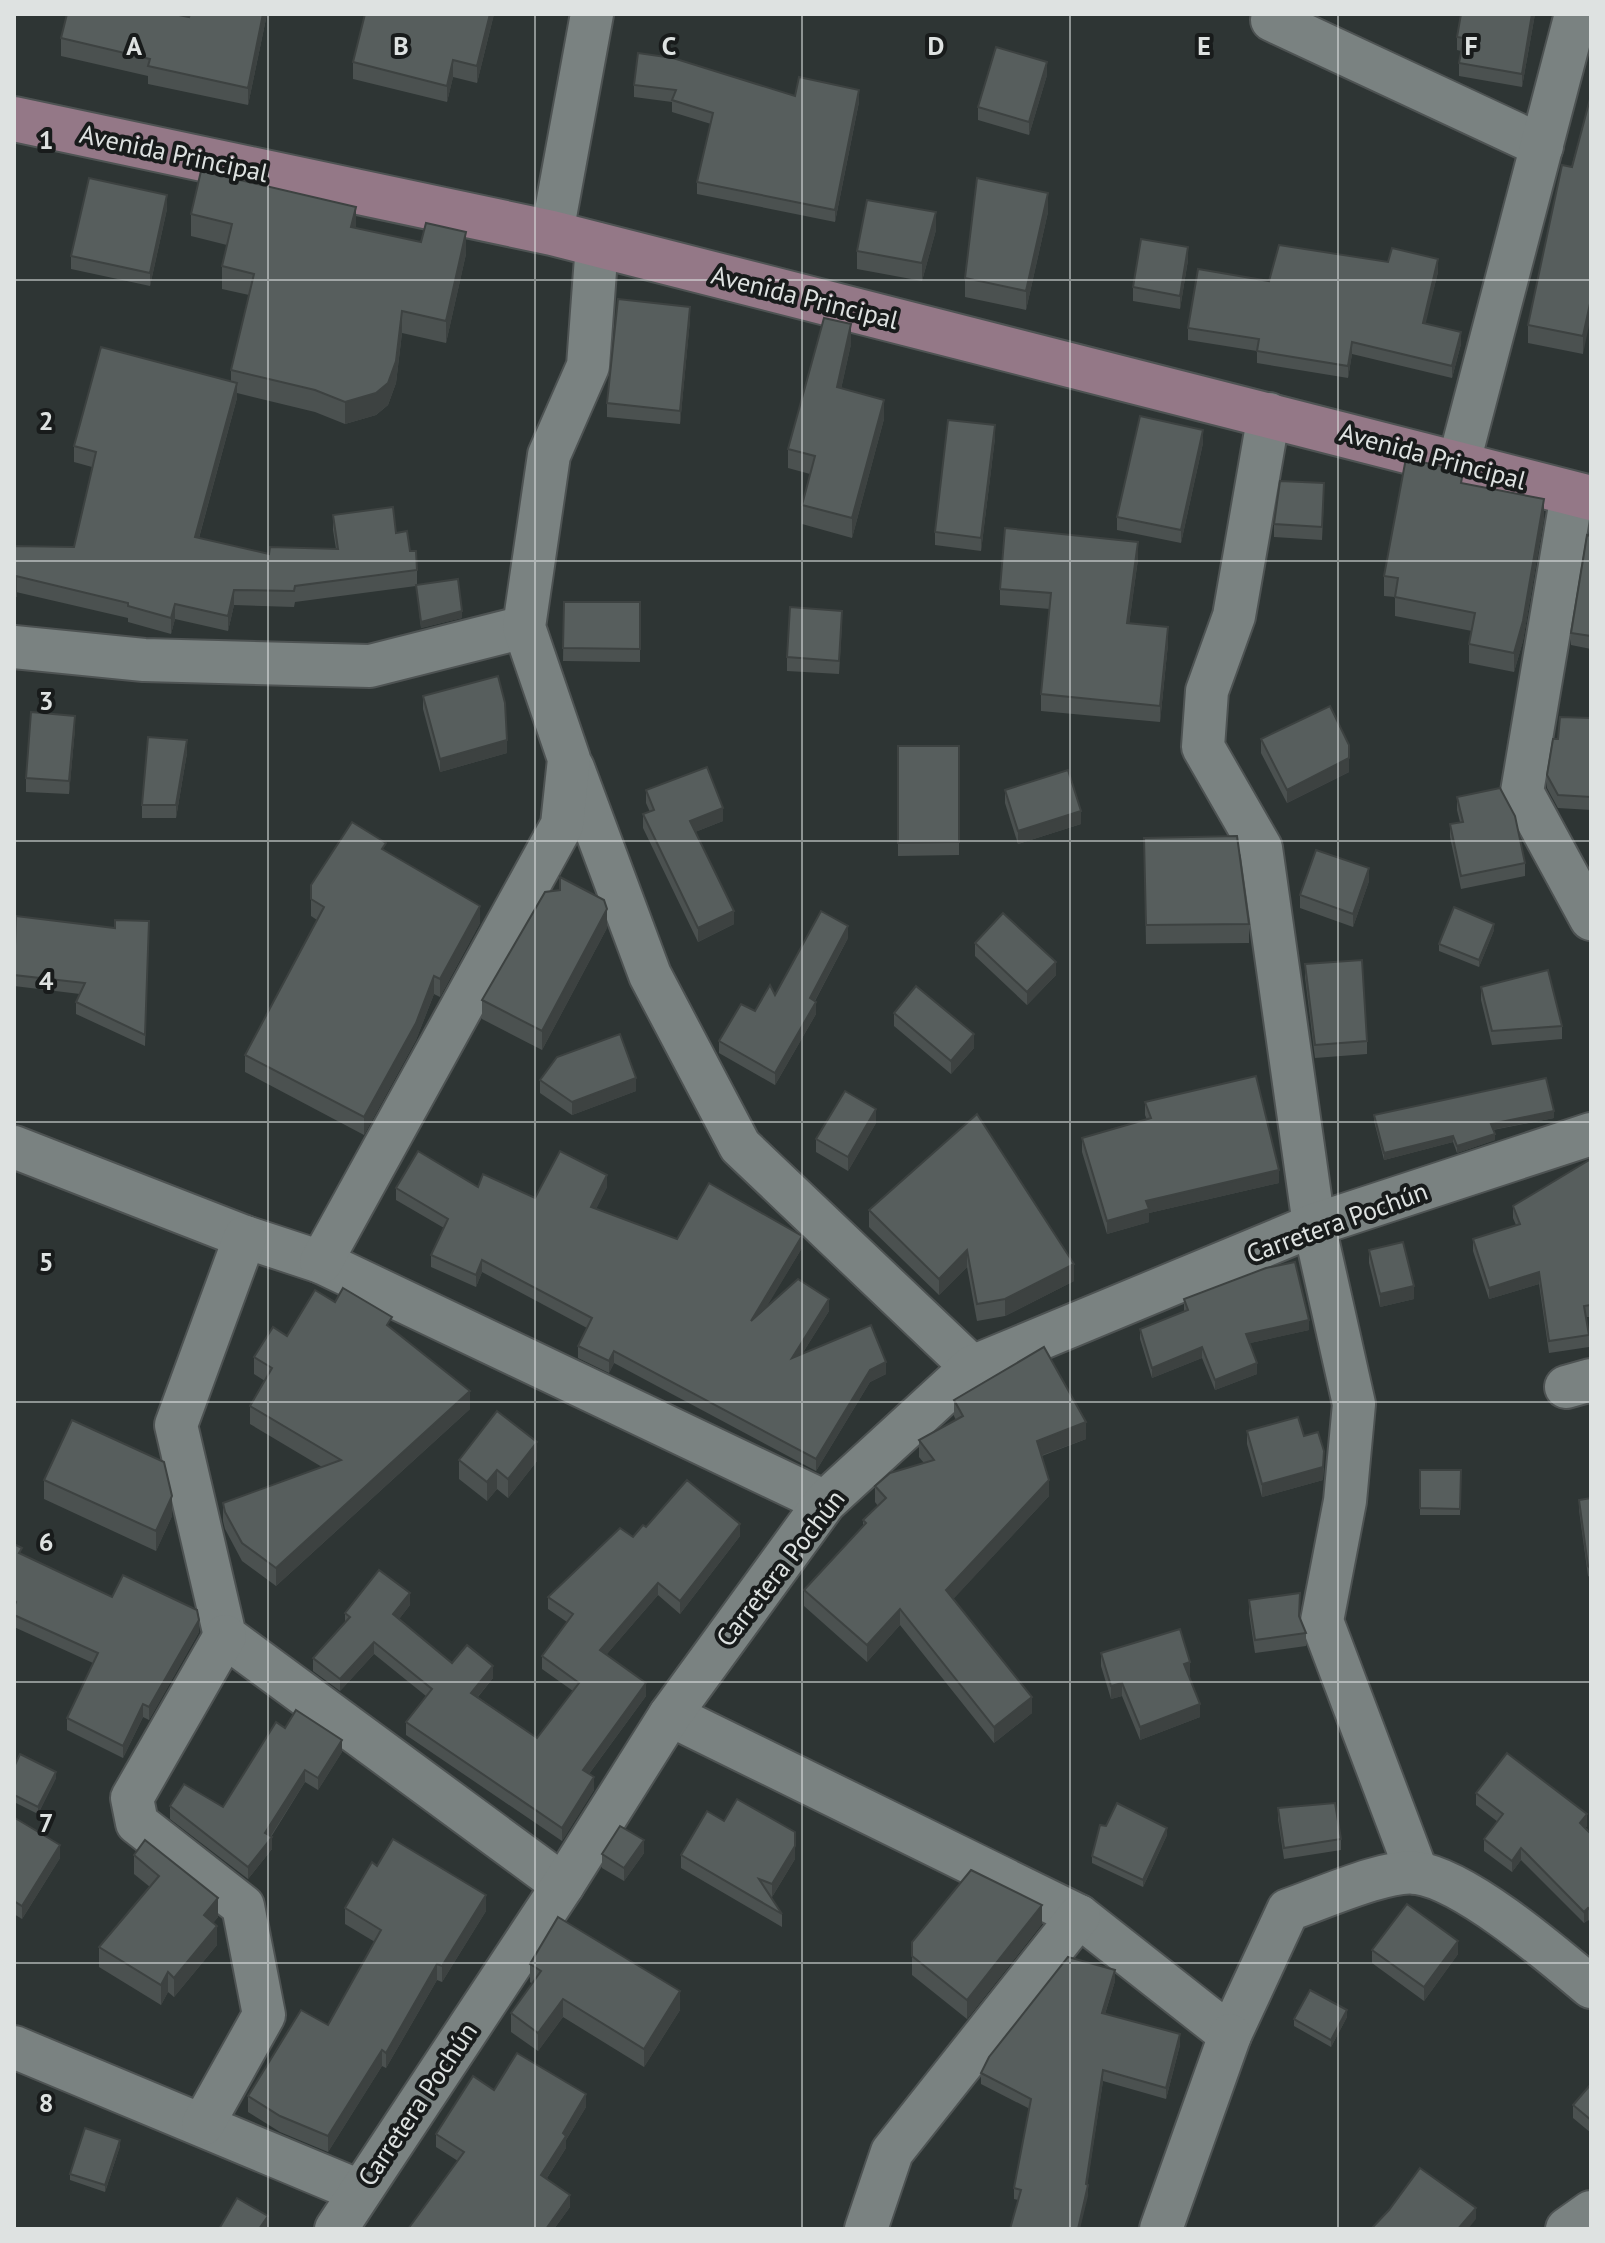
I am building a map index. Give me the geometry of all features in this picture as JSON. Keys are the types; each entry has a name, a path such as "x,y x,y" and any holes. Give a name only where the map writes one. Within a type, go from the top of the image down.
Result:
{"main road":[{"name":"Avenida Principal","path":"14,119 552,233 1459,462 1582,496"}],"street":[{"path":"552,233 592,14"},
{"path":"1459,462 1576,14"},
{"path":"1272,20 1542,146"},
{"path":"597,244 588,366 549,455 524,627 569,759 650,975 740,1146 972,1367"},
{"path":"1269,414 1234,616 1207,691 1203,747 1261,848 1314,1225 1354,1404 1345,1501 1322,1621 1417,1873"},
{"path":"1582,496 1522,792 1591,919"},
{"path":"14,647 144,660 370,666 524,627"},
{"path":"321,1262 562,825 569,759"},
{"name":"Carretera Pochún","path":"336,2229 563,1885 670,1715 825,1502 972,1367 1314,1225 1591,1134"},
{"path":"14,1147 245,1237 321,1262 825,1502"},
{"path":"245,1237 176,1425 225,1636 563,1885"},
{"path":"203,2124 264,2015 243,1906 137,1823 132,1798 225,1636"},
{"path":"670,1715 1079,1916 1230,2035"},
{"path":"1161,2229 1230,2035 1288,1910 1377,1879 1417,1873 1476,1897 1591,1987"},
{"path":"866,2229 892,2152 1079,1916"},
{"path":"14,2047 359,2191"},
{"path":"1567,2229 1591,2212"}],"building":[{"path":"67,14 174,14 189,17 190,14 263,14 248,88 148,66 150,59 61,38"},
{"path":"365,14 490,14 477,66 453,60 447,86 353,62"},
{"path":"1461,14 1532,14 1522,74 1459,63 1464,38 1457,37"},
{"path":"996,47 1047,62 1029,122 978,107"},
{"path":"638,53 673,58 795,96 799,77 859,90 835,210 697,182 713,113 672,100 676,90 634,85"},
{"path":"1591,95 1591,299 1583,336 1528,325 1562,165 1572,167"},
{"path":"201,171 356,207 351,227 421,242 426,223 466,232 446,321 402,311 396,361 388,383 376,393 345,402 315,390 231,370 254,274 222,266 232,224 191,214"},
{"path":"89,178 167,195 150,273 71,256"},
{"path":"977,178 1048,193 1026,291 965,278"},
{"path":"867,200 936,212 922,263 857,251"},
{"path":"1141,239 1188,247 1180,296 1133,287"},
{"path":"1279,245 1388,262 1392,248 1438,259 1423,323 1461,332 1452,366 1352,342 1348,366 1257,351 1259,339 1188,328 1198,269 1269,281"},
{"path":"618,299 690,307 680,411 607,403"},
{"path":"824,318 851,324 837,387 884,400 852,518 802,505 815,456 788,449"},
{"path":"101,347 237,383 195,537 269,554 270,547 338,549 333,515 393,507 396,533 407,531 410,551 416,551 417,570 295,586 294,591 234,590 228,616 175,604 171,618 128,606 128,603 16,576 14,596 14,546 74,547 96,452 74,446"},
{"path":"1140,416 1203,430 1181,530 1117,517"},
{"path":"948,420 995,425 981,538 935,532"},
{"path":"1406,458 1463,472 1461,483 1544,499 1523,621 1514,653 1469,644 1475,613 1395,597 1398,578 1384,576"},
{"path":"1280,481 1324,483 1322,527 1274,524"},
{"path":"1005,528 1138,542 1127,623 1168,627 1160,706 1041,694 1051,593 1000,589"},
{"path":"1587,535 1591,536 1591,636 1571,633"},
{"path":"458,579 462,611 421,622 416,585"},
{"path":"564,602 640,602 640,649 563,648"},
{"path":"790,607 842,611 839,661 787,657"},
{"path":"498,676 505,703 507,740 440,759 423,696"},
{"path":"1330,706 1349,745 1349,758 1287,790 1261,739"},
{"path":"31,712 75,716 69,781 26,778"},
{"path":"1560,717 1591,718 1591,797 1558,795 1547,775 1553,739 1558,739"},
{"path":"148,737 187,740 176,805 142,805"},
{"path":"898,746 959,746 959,842 898,843"},
{"path":"707,767 723,808 690,821 734,911 698,928 643,814 654,810 646,790"},
{"path":"1068,770 1081,811 1018,831 1005,790"},
{"path":"1500,788 1515,816 1525,863 1461,876 1450,824 1463,822 1457,797"},
{"path":"352,822 386,843 382,849 480,906 440,979 434,976 416,1023 364,1117 245,1055 324,907 311,899 311,885"},
{"path":"1237,836 1249,924 1146,925 1144,838"},
{"path":"1316,850 1369,868 1353,914 1300,895"},
{"path":"560,877 604,900 607,909 542,1031 482,1000 545,892 560,890"},
{"path":"1454,907 1494,924 1479,960 1439,944"},
{"path":"821,911 848,926 810,998 816,1002 775,1073 719,1041 741,1004 755,1011 770,985 775,995"},
{"path":"1003,913 1056,962 1027,992 975,943"},
{"path":"16,916 115,928 115,920 149,921 145,1035 76,1002 85,983 14,975"},
{"path":"1362,960 1367,1041 1315,1045 1305,964"},
{"path":"1548,970 1562,1026 1492,1031 1481,987"},
{"path":"916,986 974,1034 951,1061 894,1013"},
{"path":"620,1034 636,1078 572,1102 540,1080 557,1057"},
{"path":"1256,1076 1279,1170 1146,1201 1149,1209 1107,1221 1082,1138 1151,1118 1145,1102"},
{"path":"1546,1078 1554,1111 1491,1124 1495,1134 1457,1146 1453,1136 1384,1153 1374,1115"},
{"path":"845,1091 876,1109 848,1157 816,1139"},
{"path":"977,1114 1074,1264 1005,1299 977,1304 967,1250 939,1279 869,1210"},
{"path":"418,1151 478,1187 483,1174 535,1198 560,1151 607,1175 591,1207 677,1239 709,1183 802,1236 751,1321 798,1279 829,1299 792,1358 871,1325 886,1362 870,1370 816,1459 614,1351 609,1361 578,1346 592,1318 482,1260 476,1275 431,1255 448,1219 396,1188"},
{"path":"1591,1159 1591,1305 1584,1306 1589,1335 1549,1341 1539,1272 1489,1288 1473,1239 1520,1224 1513,1206"},
{"path":"1403,1242 1414,1286 1380,1294 1369,1250"},
{"path":"1295,1262 1309,1320 1246,1334 1257,1363 1215,1380 1202,1347 1152,1368 1140,1329 1188,1310 1184,1299 1266,1268"},
{"path":"343,1288 392,1317 387,1325 470,1391 276,1568 242,1543 223,1503 341,1460 250,1406 272,1368 254,1357 273,1327 287,1336 315,1290 335,1302"},
{"path":"1044,1347 1086,1422 1037,1441 1049,1480 946,1590 1032,1697 994,1727 900,1609 867,1645 804,1590 866,1523 863,1520 886,1498 875,1486 890,1473 934,1460 919,1440 963,1416 954,1400"},
{"path":"497,1411 537,1442 508,1479 497,1470 487,1482 459,1460"},
{"path":"1298,1417 1304,1436 1318,1432 1324,1451 1323,1467 1262,1484 1247,1431"},
{"path":"72,1420 164,1462 172,1496 156,1531 44,1480"},
{"path":"1420,1470 1461,1470 1460,1509 1420,1508"},
{"path":"687,1480 740,1524 680,1601 658,1583 600,1650 646,1683 583,1770 594,1777 562,1828 406,1722 432,1689 374,1642 340,1679 313,1658 350,1617 345,1613 379,1570 410,1593 393,1614 452,1663 467,1645 493,1666 471,1693 537,1738 579,1683 542,1656 573,1614 548,1597 620,1528 633,1537 643,1525 646,1527"},
{"path":"1591,1498 1591,1569 1588,1566 1579,1500"},
{"path":"14,1544 22,1548 19,1553 112,1597 123,1575 197,1610 199,1620 149,1707 143,1704 123,1746 67,1718 98,1653 14,1615"},
{"path":"1300,1593 1299,1616 1306,1633 1255,1640 1249,1600"},
{"path":"1180,1629 1190,1662 1184,1664 1200,1704 1140,1727 1122,1683 1111,1686 1101,1653"},
{"path":"296,1710 342,1740 318,1778 305,1770 265,1833 272,1837 248,1867 170,1806 184,1784 223,1807 276,1722 285,1728"},
{"path":"1507,1753 1587,1814 1580,1823 1591,1834 1591,1911 1588,1908 1584,1912 1521,1848 1512,1861 1484,1839 1503,1814 1476,1793"},
{"path":"20,1754 56,1772 38,1807 14,1795 14,1767"},
{"path":"737,1799 795,1832 795,1846 772,1884 759,1879 782,1914 681,1855 707,1811 724,1821"},
{"path":"1117,1803 1167,1828 1143,1880 1092,1856 1100,1825 1106,1826"},
{"path":"1335,1803 1341,1839 1284,1848 1278,1808"},
{"path":"15,1818 60,1845 22,1906 14,1901"},
{"path":"620,1826 644,1840 624,1868 602,1854"},
{"path":"393,1839 486,1895 442,1966 437,1964 386,2053 382,2050 328,2136 280,2116 248,2096 301,2010 328,2025 381,1930 345,1908 372,1862 377,1866"},
{"path":"145,1840 218,1898 204,1915 217,1926 174,1978 168,1972 161,1985 99,1947 159,1876 134,1855"},
{"path":"971,1870 1042,1905 967,2000 912,1956 912,1942"},
{"path":"1407,1904 1458,1941 1424,1987 1372,1950"},
{"path":"558,1917 680,1991 644,2049 563,1999 538,2033 511,2013 541,1971 530,1964"},
{"path":"1068,1957 1115,1970 1102,2013 1180,2034 1166,2088 1103,2070 1088,2185 1078,2229 1010,2229 1021,2190 1014,2188 1031,2099 981,2073 989,2057"},
{"path":"1310,1990 1347,2010 1331,2040 1294,2019"},
{"path":"517,2053 586,2094 563,2133 566,2136 541,2175 570,2195 546,2229 408,2229 464,2152 436,2134 473,2076 494,2090"},
{"path":"1591,2084 1591,2120 1573,2105"},
{"path":"85,2128 120,2140 105,2185 70,2174"},
{"path":"1420,2168 1476,2208 1458,2229 1371,2229 1389,2210"},
{"path":"237,2198 268,2216 259,2229 219,2229"}]}
